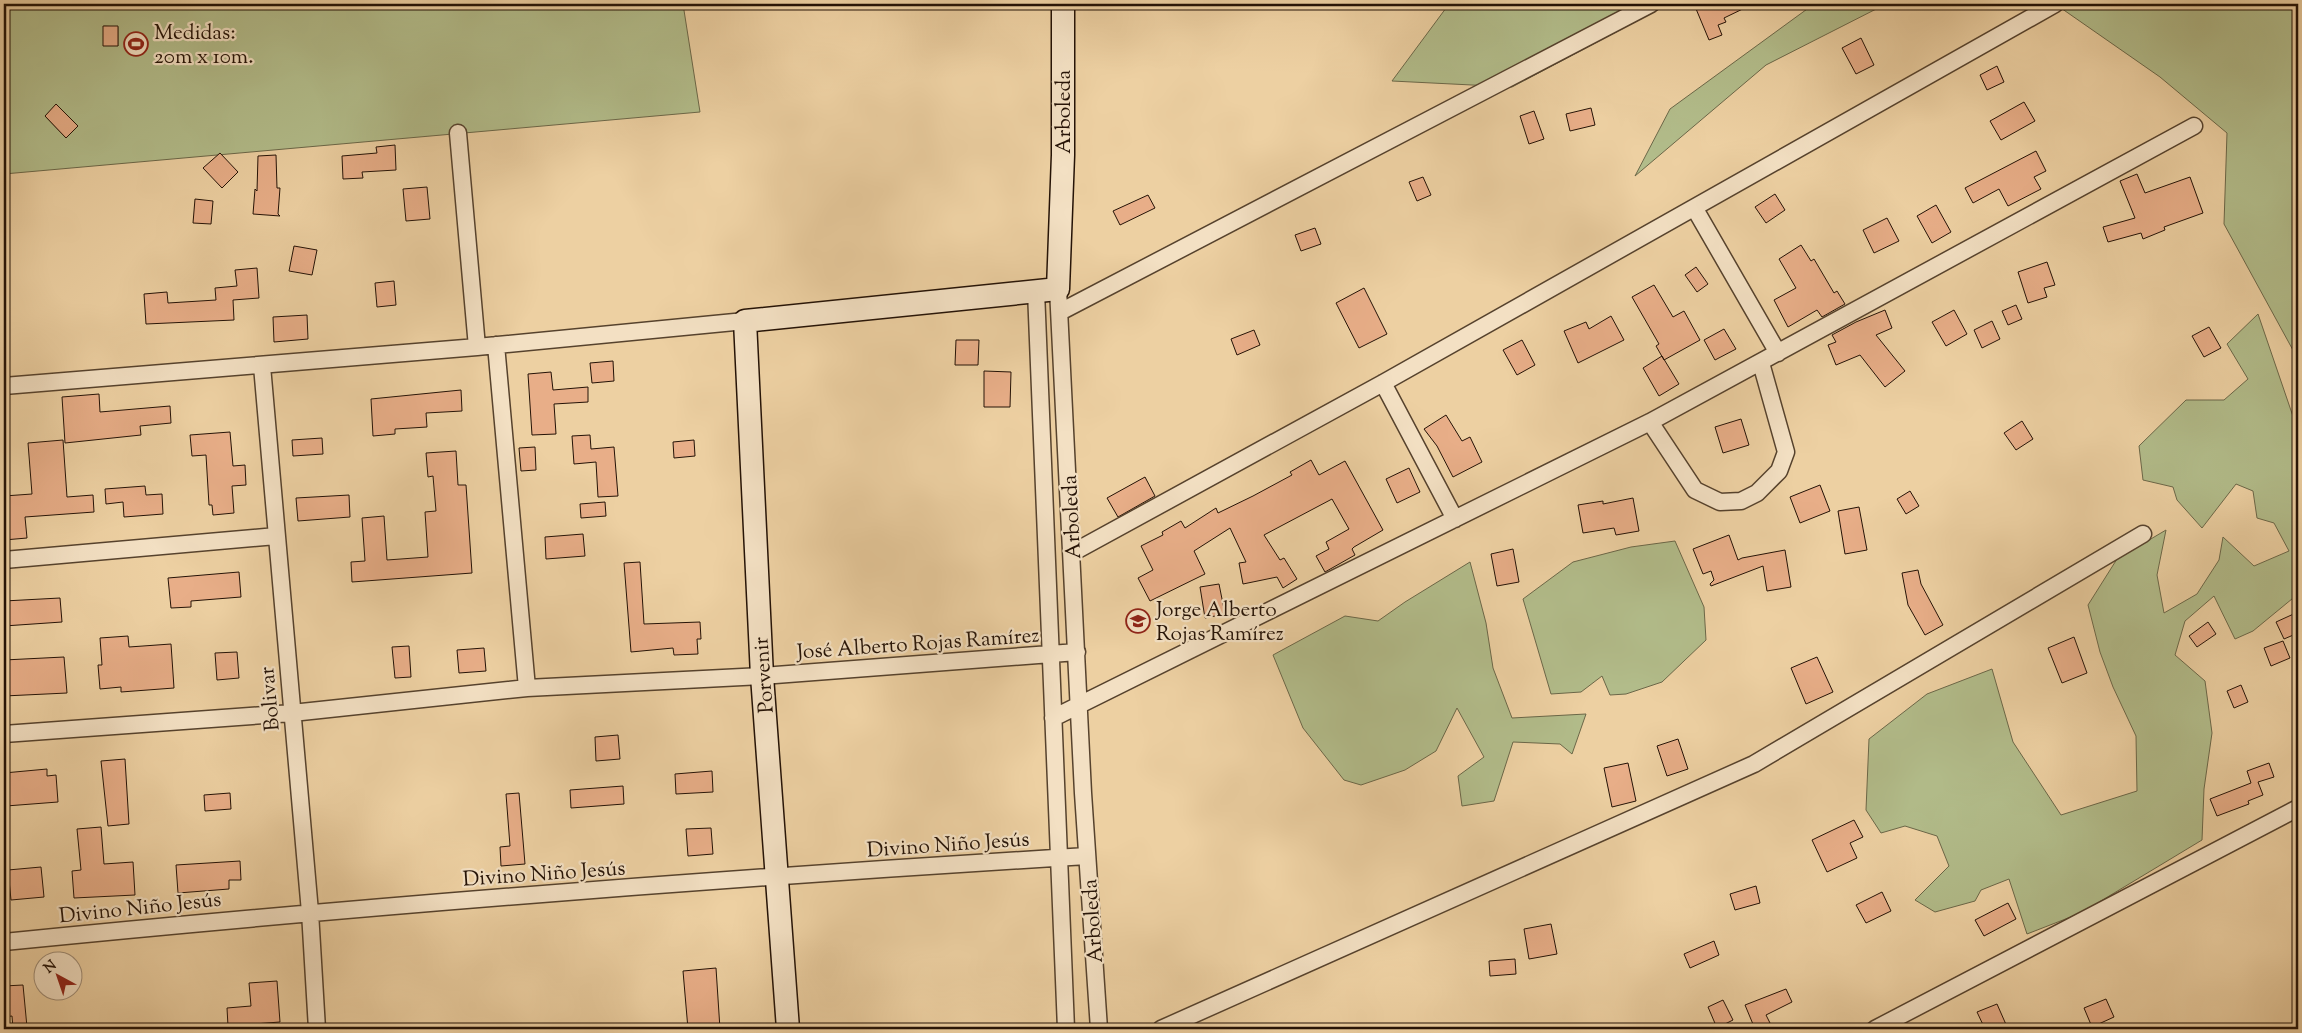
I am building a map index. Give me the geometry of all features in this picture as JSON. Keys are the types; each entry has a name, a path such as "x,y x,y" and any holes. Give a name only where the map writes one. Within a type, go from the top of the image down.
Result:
{"street":[{"name":"Arboleda","path":"1063,4 1063,155 1047,290 1050,654 1066,1029"},
{"path":"1060,312 1651,4"},
{"path":"1072,553 1384,383 2055,4"},
{"path":"1053,718 1650,422 2194,126"},
{"path":"458,133 478,347"},
{"path":"1695,209 1778,353"},
{"name":"Arboleda","path":"1047,290 1060,312 1087,856 1100,1029"},
{"path":"4,386 478,347 1047,290"},
{"name":"Porvenir","path":"745,321 762,676 788,1029"},
{"path":"496,345 528,688"},
{"path":"1650,422 1695,490 1720,502 1741,501 1756,493 1779,471 1786,452 1761,363"},
{"name":"Bolivar","path":"262,366 310,912 317,1029"},
{"path":"1384,383 1455,519"},
{"path":"1161,1029 1754,764 2143,534"},
{"path":"4,560 276,536"},
{"name":"José Alberto Rojas Ramírez","path":"4,734 292,713 528,688 762,676 1077,652"},
{"path":"1876,1029 2298,808"},
{"name":"Divino Niño Jesús","path":"4,942 310,912 777,876 1087,856"}],"green space":[{"path":"4,4 683,4 700,112 4,174","holes":["104,26 118,27 118,46","57,105 78,126 66,138 45,116"]},
{"path":"1449,4 1669,4 1512,87 1392,81"},
{"path":"1814,4 1886,4 1766,65 1635,176 1670,109"},
{"path":"2040,4 2168,4 2174,7 2298,4 2298,59 2295,73 2298,74 2298,349 2294,352 2224,224 2227,133 2160,77 2058,6"},
{"path":"2258,314 2298,431 2298,594 2253,631 2235,639 2214,596 2185,621 2175,655 2205,681 2212,733 2204,789 2202,840 2081,913 2027,934 2009,879 1981,890 1975,901 1935,912 1915,900 1949,866 1937,836 1905,826 1881,833 1866,810 1869,739 1927,694 1992,669 2013,742 2061,815 2137,791 2136,736 2113,687 2100,652 2088,605 2117,559 2166,530 2157,575 2164,613 2197,594 2219,560 2223,537 2254,566 2289,551 2274,523 2257,518 2253,491 2236,484 2202,528 2177,500 2173,487 2143,480 2139,446 2186,400 2224,400 2248,379 2227,344"},
{"path":"1675,541 1704,607 1706,640 1662,682 1626,694 1610,695 1602,676 1581,692 1551,694 1523,599 1573,562 1631,547"},
{"path":"1470,562 1486,623 1493,668 1512,718 1586,714 1572,754 1560,744 1513,742 1494,801 1462,806 1458,776 1484,757 1457,708 1436,751 1405,770 1361,785 1344,780 1303,728 1273,655 1345,616 1378,621"}],"building":[{"path":"1694,4 1753,4 1724,18 1726,22 1718,25 1722,35 1709,40"},
{"path":"103,26 118,26 118,46 103,46"},
{"path":"1861,38 1874,65 1856,74 1842,48"},
{"path":"1997,66 2004,82 1987,90 1980,75"},
{"path":"2024,102 2035,121 2001,140 1990,121"},
{"path":"56,104 78,126 66,138 45,116"},
{"path":"1591,108 1595,125 1570,131 1566,114"},
{"path":"1534,111 1544,139 1529,144 1520,116"},
{"path":"395,145 396,170 362,172 363,178 343,179 342,156 377,153 376,147"},
{"path":"2036,151 2046,171 2034,177 2041,189 2008,206 1999,189 1973,203 1965,188"},
{"path":"220,153 238,172 222,188 203,168"},
{"path":"276,155 277,188 280,188 278,214 280,216 253,214 255,189 257,191 258,156"},
{"path":"2137,174 2145,193 2190,177 2203,213 2164,227 2165,230 2143,239 2141,233 2108,242 2103,227 2135,218 2120,181"},
{"path":"1423,177 1431,195 1417,201 1409,182"},
{"path":"427,187 430,219 406,221 403,189"},
{"path":"1775,194 1785,210 1766,223 1755,207"},
{"path":"1148,195 1155,208 1120,225 1113,211"},
{"path":"195,199 213,201 211,224 193,223"},
{"path":"1936,205 1951,232 1932,243 1917,216"},
{"path":"1887,218 1899,241 1874,253 1863,230"},
{"path":"1315,228 1321,244 1301,251 1295,235"},
{"path":"1801,245 1811,261 1814,259 1834,293 1837,291 1845,304 1822,317 1817,310 1788,327 1774,300 1796,288 1779,259"},
{"path":"294,246 317,250 312,275 289,271"},
{"path":"2047,262 2055,285 2044,288 2047,297 2028,303 2018,272"},
{"path":"1696,267 1708,284 1697,292 1685,275"},
{"path":"257,268 259,298 233,300 234,320 146,324 144,294 167,292 168,303 216,300 215,288 237,286 235,270"},
{"path":"394,281 396,305 377,307 375,283"},
{"path":"1654,285 1673,317 1684,311 1700,340 1664,360 1656,346 1659,344 1632,297"},
{"path":"1364,288 1387,334 1359,348 1336,303"},
{"path":"2016,305 2022,319 2008,325 2002,311"},
{"path":"1885,310 1892,328 1876,335 1905,371 1885,387 1860,355 1836,365 1828,345 1836,342 1832,335 1856,322"},
{"path":"1954,310 1967,334 1946,346 1932,322"},
{"path":"307,315 308,339 274,342 273,317"},
{"path":"1611,316 1624,340 1578,363 1564,331 1586,322 1589,329"},
{"path":"1992,321 2000,339 1982,348 1974,330"},
{"path":"2209,327 2221,348 2204,357 2192,336"},
{"path":"1724,329 1736,349 1715,360 1704,340"},
{"path":"1254,330 1260,345 1237,355 1231,339"},
{"path":"956,340 979,340 978,365 955,365"},
{"path":"1522,340 1535,365 1517,375 1503,350"},
{"path":"1662,356 1679,384 1659,396 1643,368"},
{"path":"613,361 614,381 592,383 590,363"},
{"path":"984,371 1011,372 1010,407 984,407"},
{"path":"551,372 553,390 588,387 588,402 554,404 556,434 532,435 528,374"},
{"path":"461,390 462,411 426,413 427,427 395,429 395,434 373,436 371,399"},
{"path":"99,394 100,412 170,406 171,423 140,426 141,435 65,443 62,397"},
{"path":"1446,415 1462,441 1470,437 1482,462 1453,477 1437,446 1424,429"},
{"path":"1741,419 1749,445 1723,453 1715,427"},
{"path":"2022,421 2033,439 2016,450 2004,433"},
{"path":"230,432 233,466 245,465 246,485 232,486 234,513 213,515 212,505 209,505 206,455 192,456 190,435"},
{"path":"590,435 591,449 614,447 618,496 598,497 596,462 574,464 572,436"},
{"path":"322,438 323,454 293,456 292,440"},
{"path":"63,440 67,497 93,495 94,512 25,517 27,538 4,540 4,496 32,494 28,443"},
{"path":"694,440 695,456 674,458 673,442"},
{"path":"535,447 536,470 521,471 519,448"},
{"path":"456,451 458,485 466,485 472,573 352,582 351,562 365,561 362,518 384,516 387,560 428,557 425,512 436,511 433,476 428,477 426,453"},
{"path":"1311,460 1319,475 1345,461 1383,530 1354,547 1352,549 1355,555 1325,572 1316,556 1329,549 1326,542 1349,529 1332,499 1264,535 1280,560 1284,558 1297,579 1283,588 1277,577 1243,584 1239,563 1246,562 1230,528 1194,551 1205,574 1150,601 1138,578 1153,570 1141,546 1163,535 1162,532 1181,521 1185,528 1216,508 1218,513 1253,496 1292,475 1290,472"},
{"path":"1409,468 1420,492 1397,503 1386,479"},
{"path":"1145,477 1155,496 1118,517 1107,498"},
{"path":"1820,485 1830,511 1800,523 1790,497"},
{"path":"145,486 146,495 162,494 163,514 124,517 123,502 106,504 105,489"},
{"path":"1910,491 1919,506 1906,514 1897,499"},
{"path":"349,495 350,517 298,521 296,498"},
{"path":"1633,498 1639,531 1616,535 1614,528 1583,533 1578,505 1603,501 1603,504"},
{"path":"605,502 606,516 581,518 580,504"},
{"path":"1859,507 1867,550 1845,554 1838,511"},
{"path":"583,534 585,556 546,559 545,537"},
{"path":"1729,535 1738,560 1785,550 1791,587 1767,591 1763,566 1711,586 1710,584 1714,580 1711,571 1703,574 1693,549"},
{"path":"1513,549 1519,582 1497,586 1491,554"},
{"path":"640,562 644,624 700,622 701,639 697,639 698,654 674,655 673,648 631,652 624,563"},
{"path":"1918,570 1921,584 1943,625 1925,635 1908,605 1902,573"},
{"path":"239,572 241,597 191,601 191,607 171,608 168,578"},
{"path":"1219,584 1225,614 1205,618 1200,587"},
{"path":"60,598 62,622 4,626 4,601"},
{"path":"2298,612 2298,633 2284,639 2276,622"},
{"path":"2208,622 2216,634 2197,647 2189,636"},
{"path":"128,636 129,647 171,644 174,688 121,692 121,687 100,689 98,665 102,665 100,638"},
{"path":"2074,637 2087,673 2062,683 2048,648"},
{"path":"2283,641 2290,658 2271,666 2264,648"},
{"path":"409,646 411,677 395,678 392,647"},
{"path":"484,648 486,671 459,673 457,650"},
{"path":"237,652 239,678 217,680 215,653"},
{"path":"64,657 67,693 4,696 4,660"},
{"path":"1817,657 1833,692 1806,704 1791,668"},
{"path":"2241,685 2248,702 2234,708 2227,691"},
{"path":"618,735 620,759 596,761 595,737"},
{"path":"1678,739 1688,769 1667,776 1657,746"},
{"path":"125,759 129,824 108,826 101,761"},
{"path":"1628,763 1636,801 1612,807 1604,768"},
{"path":"2269,763 2274,777 2258,782 2263,795 2248,801 2249,804 2217,816 2210,799 2251,783 2247,771"},
{"path":"47,769 47,776 56,775 58,802 6,806 4,773"},
{"path":"712,771 713,792 676,794 675,774"},
{"path":"623,786 624,804 571,808 570,790"},
{"path":"230,793 231,809 205,811 204,795"},
{"path":"519,793 525,864 501,866 500,847 510,846 506,794"},
{"path":"1854,820 1863,837 1850,843 1857,858 1827,872 1812,840"},
{"path":"101,827 104,864 133,862 135,895 74,898 72,871 81,870 77,829"},
{"path":"711,828 713,854 688,856 686,829"},
{"path":"240,861 241,880 229,880 229,889 178,893 176,865"},
{"path":"41,867 44,897 11,900 8,870"},
{"path":"1756,886 1760,903 1735,910 1730,894"},
{"path":"1882,892 1891,911 1866,923 1856,905"},
{"path":"2008,903 2016,919 1984,936 1975,920"},
{"path":"1551,924 1557,954 1529,959 1524,929"},
{"path":"1714,941 1719,955 1690,968 1684,954"},
{"path":"1515,959 1516,974 1490,976 1489,961"},
{"path":"716,968 720,1029 688,1029 683,971"},
{"path":"277,981 280,1022 228,1026 227,1008 251,1006 249,983"},
{"path":"23,985 27,1027 13,1028 12,1016 4,1017 4,986"},
{"path":"1786,989 1792,1002 1766,1015 1773,1029 1755,1029 1745,1005"},
{"path":"2106,999 2114,1017 2092,1027 2084,1008"},
{"path":"1723,1000 1733,1020 1717,1028 1708,1007"},
{"path":"1997,1004 2008,1029 1985,1029 1977,1012"}],"place":[{"name":"Medidas: 20m x 10m.","path":"136,44"},
{"name":"Jorge Alberto Rojas Ramírez","path":"1138,621"}]}
